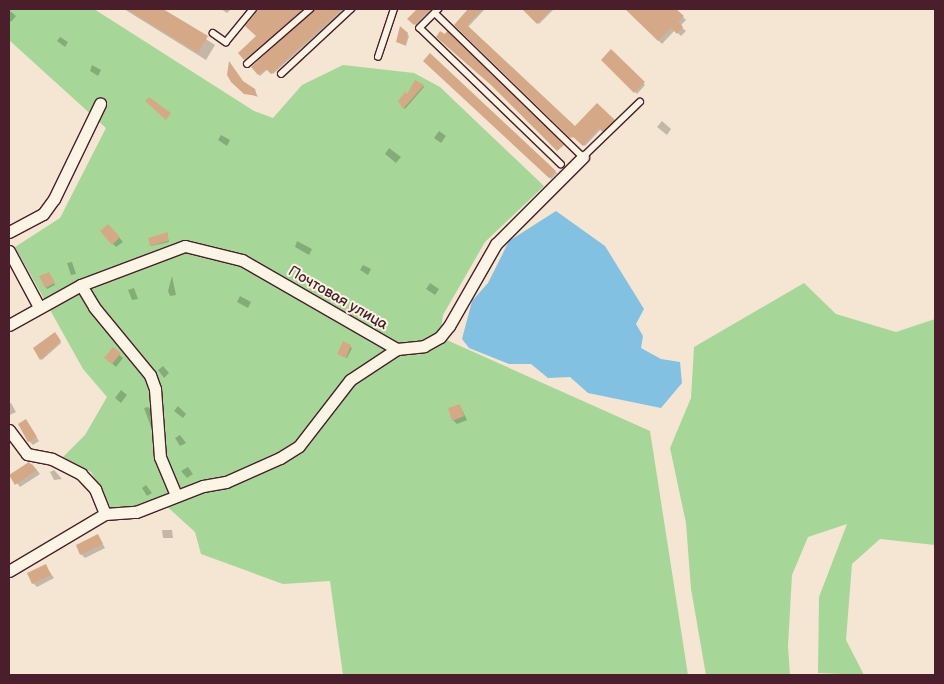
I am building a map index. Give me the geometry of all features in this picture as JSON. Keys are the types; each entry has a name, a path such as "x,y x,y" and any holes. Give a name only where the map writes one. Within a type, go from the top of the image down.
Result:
{"street":[{"path":"9,232 43,214 54,199 100,104"},
{"name":"Почтовая улица","path":"9,325 82,285 185,246 242,260 397,349 424,346 440,337 496,244 583,157"},
{"path":"9,251 39,307"},
{"path":"82,285 94,307 150,375 156,389 160,457 176,495"},
{"path":"9,571 105,514 136,512 176,495 226,482 299,446 350,380 397,349"},
{"path":"9,430 27,454 52,459 81,474 95,489 105,514"}],"lane":[{"path":"213,33 226,42 253,9"},
{"path":"247,64 310,9"},
{"path":"281,74 351,9"},
{"path":"378,57 394,9"},
{"path":"562,164 420,28 437,11 583,157 640,102"}],"green space":[{"path":"9,9 94,9 254,111 273,118 302,85 343,65 414,73 440,87 544,186 485,242 443,315 440,337 650,431 688,675 343,675 330,581 283,584 201,554 195,532 162,502 113,511 91,472 63,457 85,435 107,397 83,369 15,247 60,218 106,128 9,40"},
{"path":"804,283 836,314 896,332 935,319 935,545 880,539 852,564 846,640 864,675 818,673 819,597 847,524 808,537 792,575 788,646 790,675 706,675 691,589 686,523 670,448 691,398 694,347"}],"water":[{"path":"556,211 605,246 644,309 636,324 643,336 641,348 661,359 680,362 682,383 661,408 588,393 570,377 548,378 531,364 509,364 469,348 462,339 472,301 488,283 509,241"}],"building":[{"path":"126,9 163,9 208,36 198,53"},
{"path":"303,9 244,60 238,53 256,36 245,26 258,10"},
{"path":"315,9 342,9 271,74 266,69 258,75 251,67"},
{"path":"417,9 430,9 414,25 407,19"},
{"path":"468,9 483,9 467,25 575,126 597,103 615,120 602,132 599,128 583,146 572,136 570,138 454,25"},
{"path":"522,9 552,9 537,24"},
{"path":"625,9 676,9 684,16 678,21 683,27 677,34 671,28 658,41"},
{"path":"400,26 408,33 405,45 396,42"},
{"path":"440,31 445,34 447,31 564,145 557,151 491,85 436,37"},
{"path":"611,49 645,82 634,93 601,60"},
{"path":"430,53 556,171 549,178 423,61"},
{"path":"229,61 243,81 255,89 257,96 244,94 231,82 227,75"},
{"path":"415,80 424,85 403,109 398,101 405,92 407,94"},
{"path":"149,97 171,113 166,120 145,101"},
{"path":"108,224 120,237 112,245 100,231"},
{"path":"168,232 168,241 150,246 148,238"},
{"path":"49,272 55,283 45,288 39,276"},
{"path":"55,332 61,341 40,360 33,348"},
{"path":"343,341 351,345 346,358 337,354"},
{"path":"113,347 121,353 112,364 104,358"},
{"path":"460,404 464,416 452,421 448,408"},
{"path":"26,419 37,437 28,442 18,424"},
{"path":"29,462 37,470 15,485 9,475"},
{"path":"98,534 103,544 80,555 76,545"},
{"path":"46,564 51,575 32,584 27,573"}]}
